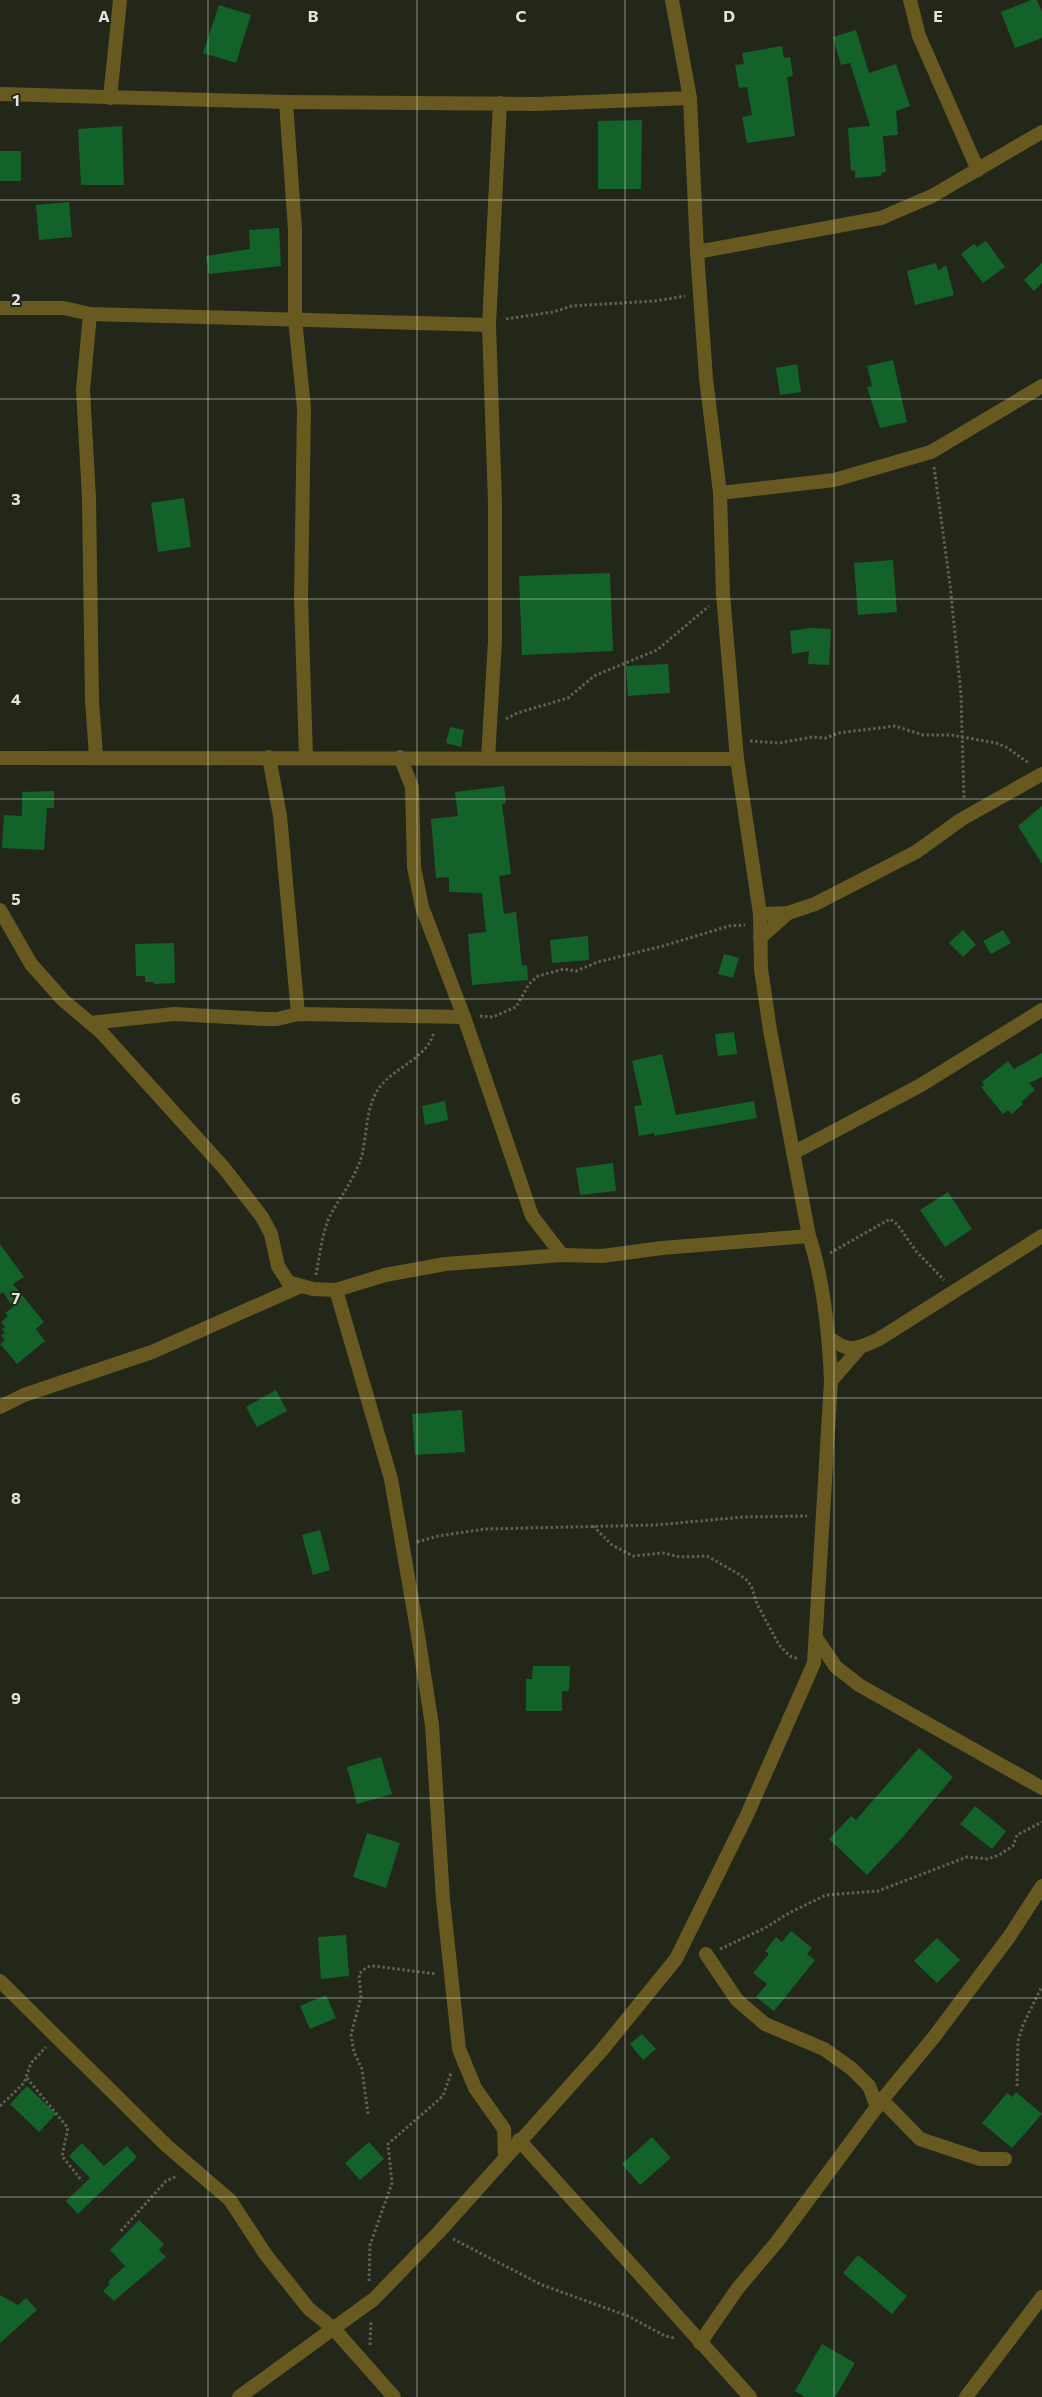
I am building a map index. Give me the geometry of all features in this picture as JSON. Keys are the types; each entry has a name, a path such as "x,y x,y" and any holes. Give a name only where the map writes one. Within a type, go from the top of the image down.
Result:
{"street":[{"path":"110,98 120,0"},
{"path":"239,2397 374,2299 439,2232 504,2156 602,2050 676,1958 747,1815 814,1663 831,1382 828,1337 817,1261 808,1236 770,1030 761,969 760,919 737,759 723,594 720,493 706,378 697,252 690,98 672,0"},
{"path":"910,0 919,36 978,170"},
{"path":"0,94 286,102 536,104 690,98"},
{"path":"286,102 295,230 296,319 304,408 301,598 306,757"},
{"path":"488,758 495,621 495,504 489,326 500,103"},
{"path":"697,252 881,218 932,196 1042,132"},
{"path":"0,308 64,308 90,314 489,326"},
{"path":"90,314 83,390 89,498 92,700 96,756"},
{"path":"720,493 834,480 931,452 1042,386"},
{"path":"269,756 280,816 298,1014"},
{"path":"0,758 269,756 737,759"},
{"path":"400,757 412,787 414,867 422,907 464,1017 532,1216 562,1255"},
{"path":"760,919 788,913 815,904 916,852 962,819 1042,774"},
{"path":"0,910 31,964 63,1000 102,1032 224,1168 262,1216 271,1234 278,1266 288,1282 307,1288 336,1290 385,1275 445,1264 562,1255 602,1256 662,1248 808,1236"},
{"path":"760,938 788,913"},
{"path":"793,1153 921,1085 1042,1010"},
{"path":"90,1023 174,1014 211,1014 264,1019 277,1019 298,1014 464,1017"},
{"path":"828,1337 846,1349 859,1348 879,1339 1042,1236"},
{"path":"0,1407 24,1396 152,1352 307,1288"},
{"path":"336,1290 391,1480 403,1546 432,1725 439,1853 459,2048 476,2088 504,2129 506,2137 504,2156"},
{"path":"831,1382 859,1348"},
{"path":"816,1638 836,1667 859,1685 1042,1788"},
{"path":"700,2342 738,2288 777,2242 880,2104 934,2037 997,1952 1042,1886"},
{"path":"706,1954 737,2000 765,2024 824,2049 852,2069 869,2086 880,2104 920,2139 980,2159 1005,2159"},
{"path":"0,1981 200,2177 230,2200 266,2255 299,2297 309,2309 333,2328 394,2397"},
{"path":"519,2140 588,2214 750,2397"},
{"path":"966,2397 1042,2297"}],"path":[{"path":"489,326 507,319 553,312 572,306 655,300 700,293"},
{"path":"931,452 938,486 950,584 965,792 962,819"},
{"path":"489,734 516,713 568,698 594,676 657,650 723,594"},
{"path":"736,742 754,740 779,743 812,737 826,738 883,726 895,726 930,736 962,736 1006,747 1042,774"},
{"path":"464,1017 493,1017 505,1013 516,1007 529,984 538,976 549,972 564,969 576,971 598,962 760,919"},
{"path":"307,1288 331,1213 347,1190 362,1156 371,1107 378,1089 392,1074 424,1050 432,1038 436,1025 443,1017"},
{"path":"817,1261 890,1218 897,1224 916,1251 954,1291"},
{"path":"403,1546 438,1536 485,1529 656,1525 743,1517 783,1518 822,1513"},
{"path":"593,1526 612,1545 632,1556 663,1553 680,1557 707,1556 738,1573 748,1580 761,1613 784,1652 814,1663"},
{"path":"706,1954 765,1928 789,1913 826,1895 878,1890 967,1857 988,1859 999,1856 1013,1846 1018,1835 1042,1822"},
{"path":"368,2114 362,2069 354,2052 351,2035 361,1997 359,1974 367,1966 374,1966 452,1976"},
{"path":"1017,2086 1018,2041 1023,2025 1042,1986"},
{"path":"0,2106 27,2078 31,2063 57,2036"},
{"path":"371,2350 369,2336 374,2299 369,2278 368,2257 373,2232 392,2183 388,2144 443,2096 459,2048"},
{"path":"27,2078 68,2128 62,2156 82,2181"},
{"path":"121,2232 166,2181 182,2174 200,2177"},
{"path":"439,2232 542,2285 628,2316 665,2336 700,2342"}],"building":[{"path":"1031,0 1037,0 1042,12 1042,38 1015,48 1001,12"},
{"path":"219,5 251,15 236,63 203,53"},
{"path":"856,30 869,73 896,64 910,106 896,111 898,135 883,136 886,172 881,173 881,176 855,178 855,170 851,171 848,128 870,126 850,63 841,65 833,37"},
{"path":"782,46 784,58 790,57 793,76 787,77 795,136 747,143 742,117 752,115 747,87 739,88 735,65 744,64 742,53"},
{"path":"642,120 641,189 598,189 598,121"},
{"path":"122,126 124,185 81,185 78,129"},
{"path":"0,151 21,151 21,181 0,181"},
{"path":"69,202 72,237 39,240 36,205"},
{"path":"279,228 281,266 209,274 206,256 250,249 249,230"},
{"path":"986,241 1005,267 983,283 961,254 974,244 977,247"},
{"path":"936,263 938,271 946,265 954,295 915,305 907,271"},
{"path":"1042,263 1042,283 1034,291 1024,280"},
{"path":"893,360 907,422 880,428 867,387 872,386 867,366"},
{"path":"797,364 801,392 780,395 776,368"},
{"path":"184,498 191,547 158,552 151,503"},
{"path":"893,560 897,612 858,615 854,563"},
{"path":"610,573 613,651 522,655 519,576"},
{"path":"810,628 831,629 829,665 808,664 809,651 792,654 790,631"},
{"path":"668,664 670,693 628,696 626,666"},
{"path":"450,727 464,730 461,747 446,743"},
{"path":"504,786 506,803 502,804 511,874 499,876 504,914 516,912 522,966 527,965 528,980 472,985 468,934 486,932 482,893 449,892 449,877 436,878 431,819 458,816 455,792"},
{"path":"54,791 54,808 47,808 44,850 2,848 4,815 22,816 22,792"},
{"path":"1042,806 1042,864 1018,826"},
{"path":"963,930 976,945 963,957 949,943"},
{"path":"1003,930 1011,943 991,954 983,941"},
{"path":"588,936 589,960 552,963 550,940"},
{"path":"174,943 175,983 154,984 154,982 145,982 145,976 136,976 135,944"},
{"path":"724,954 739,958 733,978 718,974"},
{"path":"734,1032 737,1054 718,1056 715,1034"},
{"path":"1042,1053 1042,1077 1029,1083 1035,1090 1021,1102 1023,1104 1012,1114 1008,1110 1003,1114 981,1087 984,1085 982,1082 1008,1061 1014,1069"},
{"path":"662,1054 676,1115 754,1101 757,1118 654,1136 654,1133 639,1136 634,1106 642,1105 632,1061"},
{"path":"445,1101 448,1120 425,1125 422,1106"},
{"path":"613,1163 616,1191 580,1195 576,1168"},
{"path":"948,1192 972,1229 945,1247 920,1210"},
{"path":"0,1244 24,1277 13,1284 44,1322 36,1329 45,1341 17,1364 0,1344 5,1340 1,1335 5,1333 2,1329 5,1327 1,1322 8,1316 5,1313 13,1307 3,1292 0,1294"},
{"path":"276,1390 287,1411 257,1427 246,1407"},
{"path":"462,1410 465,1452 415,1455 412,1414"},
{"path":"320,1530 330,1570 313,1575 302,1535"},
{"path":"533,1666 570,1666 569,1691 562,1691 562,1711 526,1711 526,1679 532,1679"},
{"path":"919,1748 953,1777 902,1838 867,1875 829,1839 851,1816 856,1820"},
{"path":"381,1757 392,1794 357,1804 347,1767"},
{"path":"975,1806 1006,1831 992,1849 960,1824"},
{"path":"367,1833 400,1843 386,1888 353,1877"},
{"path":"791,1931 812,1948 807,1954 815,1960 774,2011 756,1997 767,1984 753,1973 769,1954 765,1951 776,1937 782,1942"},
{"path":"346,1935 349,1976 321,1979 318,1937"},
{"path":"937,1938 960,1960 937,1983 914,1961"},
{"path":"326,1995 336,2018 310,2029 300,2006"},
{"path":"642,2034 656,2049 643,2060 630,2044"},
{"path":"27,2086 56,2114 39,2132 10,2104"},
{"path":"1016,2092 1042,2114 1012,2148 982,2123 1007,2093 1012,2097"},
{"path":"652,2137 671,2158 640,2185 622,2164"},
{"path":"369,2142 384,2159 360,2180 345,2163"},
{"path":"82,2143 104,2166 127,2146 137,2157 78,2214 66,2201 90,2178 69,2156"},
{"path":"139,2220 164,2244 159,2250 166,2257 114,2301 103,2291 110,2284 108,2282 125,2266 110,2250"},
{"path":"858,2255 907,2296 892,2314 843,2273"},
{"path":"0,2295 18,2305 26,2298 37,2310 0,2343"},
{"path":"822,2344 855,2363 835,2397 805,2397 795,2391"}]}
